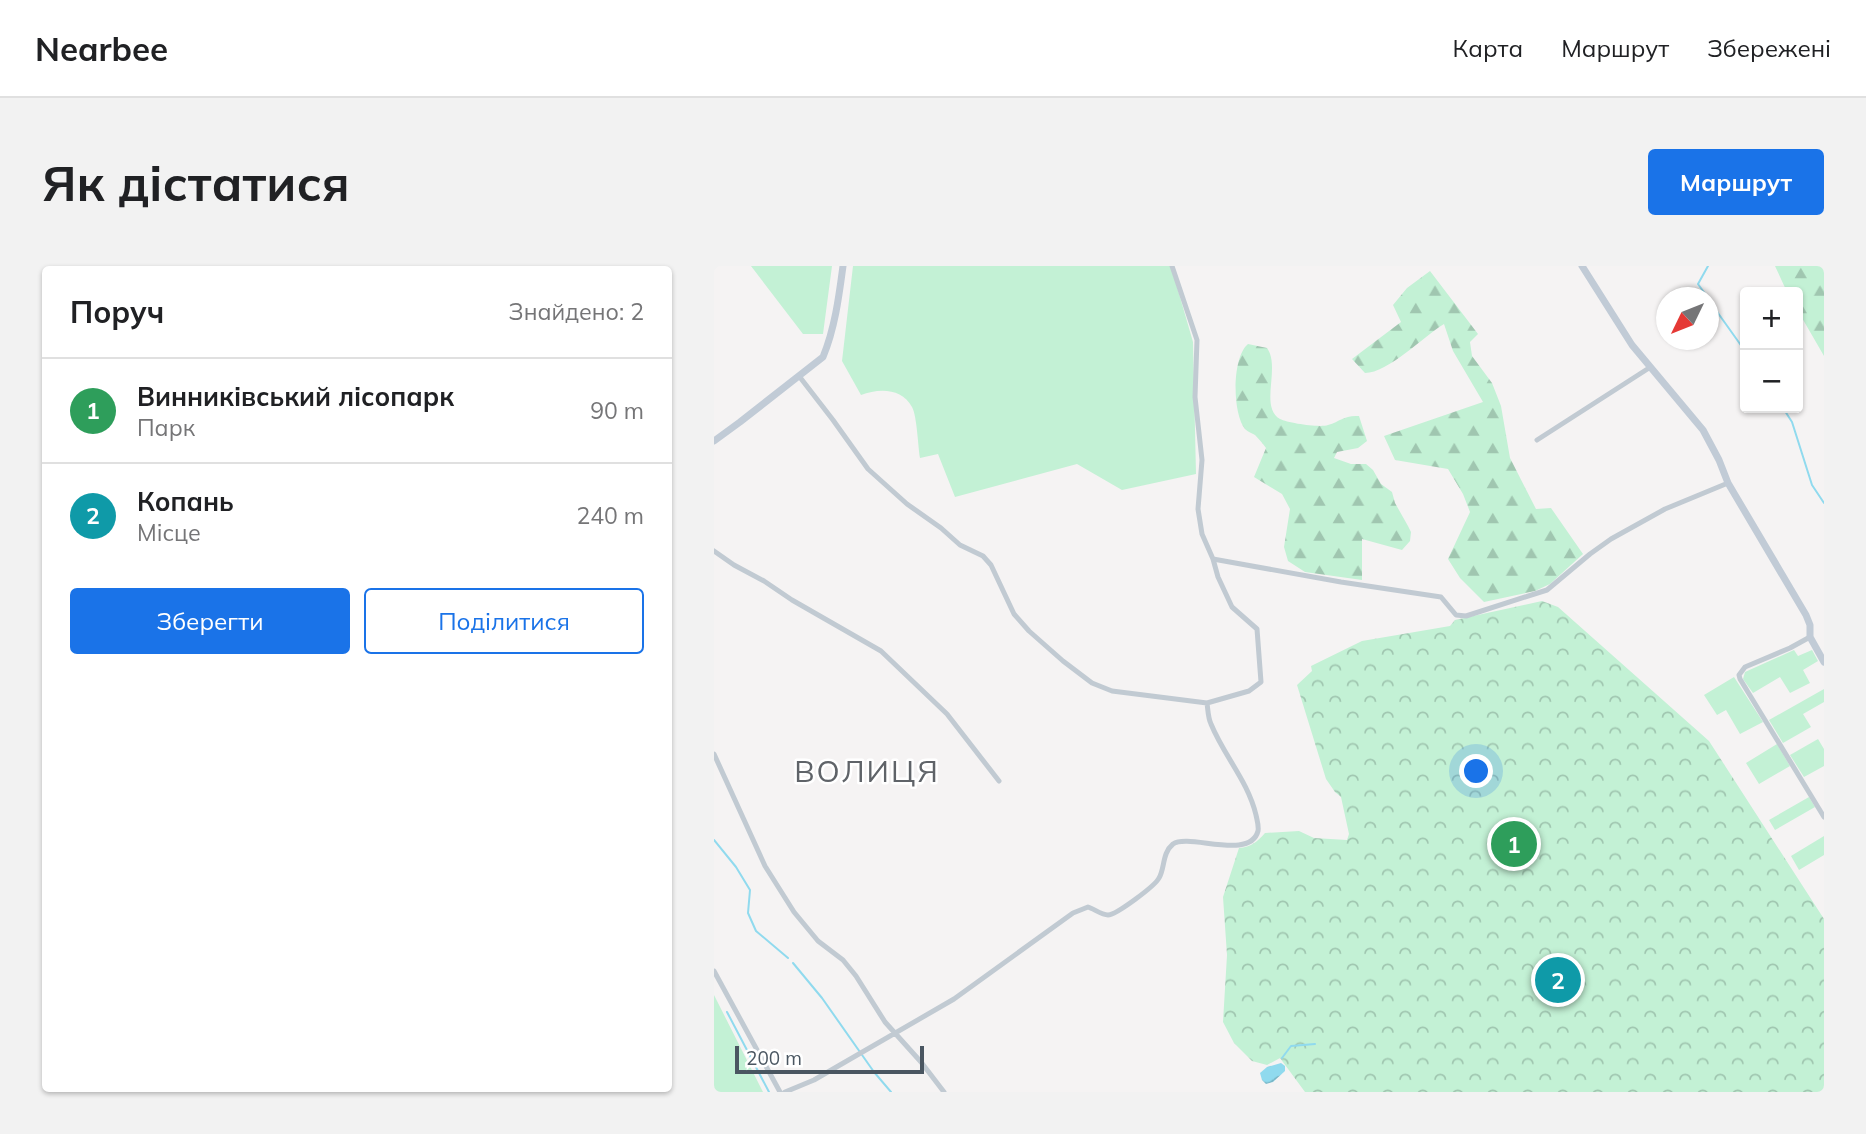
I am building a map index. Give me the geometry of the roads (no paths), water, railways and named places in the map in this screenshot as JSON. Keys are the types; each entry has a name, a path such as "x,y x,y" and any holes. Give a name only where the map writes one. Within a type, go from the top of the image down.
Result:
{"street":[{"path":"714,441 818,361 825,352 839,298 843,266"},
{"path":"799,376 868,469 907,504 960,545 983,556 991,565 1014,614 1029,631 1092,683 1102,688 1207,703 1249,691 1261,682 1257,629 1232,607 1217,577 1213,559 1202,534 1198,509 1202,460 1195,397 1197,340 1172,266"},
{"path":"1581,266 1649,368 1703,430 1720,460 1728,483 1806,615 1810,625 1810,637 1824,662"},
{"path":"1537,440 1649,368"},
{"path":"1213,559 1441,597 1456,615 1466,616 1546,590 1611,539 1665,509 1728,483"},
{"path":"714,551 881,651 947,714 999,781"},
{"path":"1810,637 1741,669 1739,675 1824,817"},
{"path":"714,971 782,1092 814,1080 954,999 1073,913 1088,907 1109,915 1144,893 1154,886 1160,877 1166,854 1173,845 1184,840 1211,845 1238,845 1254,837 1258,833 1258,827 1253,802 1210,722 1207,703"},
{"path":"714,754 765,866 794,912 818,941 843,960 885,1022 944,1092"}],"water":[{"path":"1281,1063 1285,1066 1285,1071 1273,1082 1266,1084 1260,1073 1267,1067"}],"waterway":[{"path":"1700,287 1698,284 1708,266"},
{"path":"1719,314 1744,350"},
{"path":"1786,413 1792,422 1812,485 1824,503"},
{"path":"714,840 750,890 748,913 756,931 788,958"},
{"path":"793,963 891,1092"},
{"path":"727,1012 769,1092"},
{"path":"1282,1058 1291,1046 1315,1044"}],"place":[{"name":"Винниківський лісопарк","path":"1514,844"},
{"name":"Копань","path":"1558,980"}],"district":[{"name":"ВОЛИЦЯ","path":"867,771"}]}
